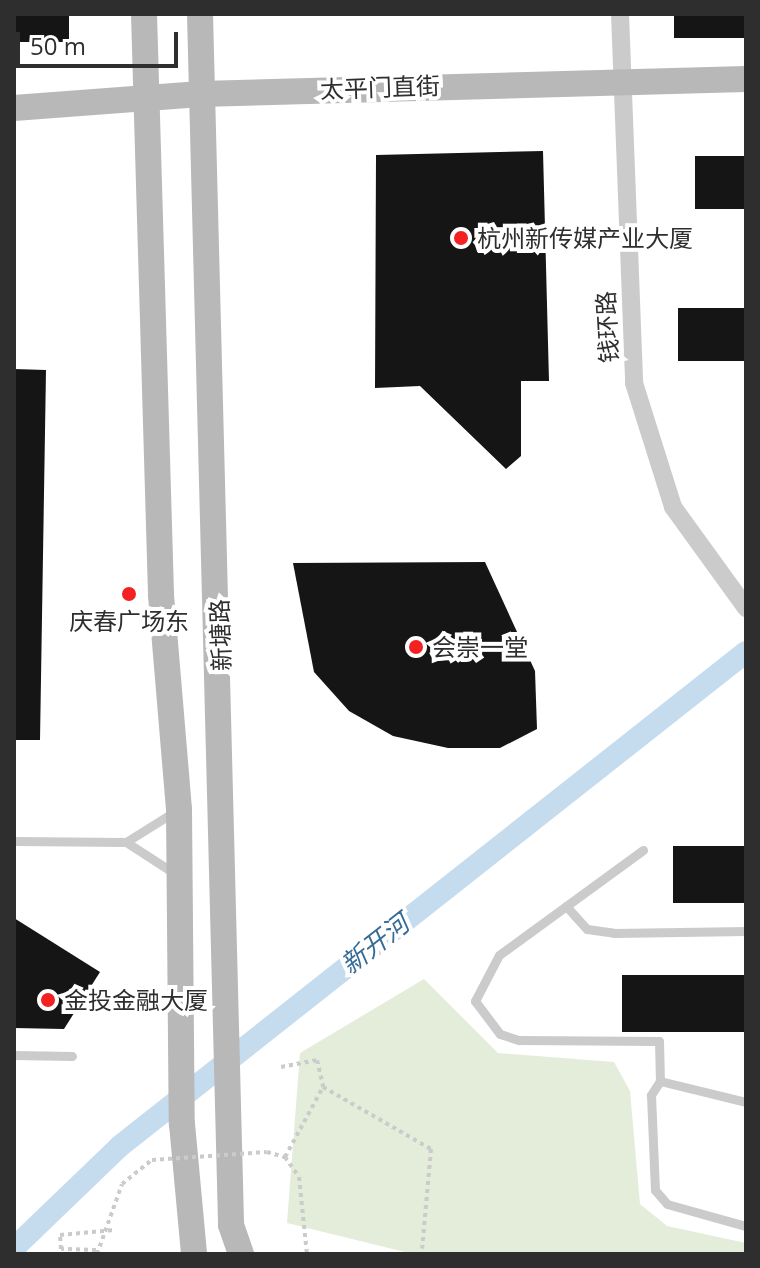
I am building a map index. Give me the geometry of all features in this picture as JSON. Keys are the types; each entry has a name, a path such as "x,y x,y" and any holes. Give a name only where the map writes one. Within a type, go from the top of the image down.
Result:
{"main road":[{"path":"144,14 161,595 179,810 182,1124 194,1254"},
{"name":"新塘路","path":"200,14 231,1225 241,1254"},
{"name":"太平门直街","path":"14,108 200,94 620,78 746,79"}],"street":[{"name":"钱环路","path":"620,14 620,78 634,383 673,507 746,608"}],"lane":[{"path":"14,841 126,842 179,810"},
{"path":"126,842 179,876"},
{"path":"643,850 499,955 481,979 475,1001 482,1018 519,1040 659,1041 660,1081 651,1095 655,1190 667,1204 746,1226"},
{"path":"566,906 587,929 614,933 746,931"},
{"path":"14,1055 72,1056"},
{"path":"660,1081 746,1102"}],"path":[{"path":"281,1067 317,1060 323,1087 285,1157"},
{"path":"323,1087 431,1149 422,1249"},
{"path":"114,1230 60,1235 61,1249 96,1252 122,1184 152,1160 285,1157"},
{"path":"285,1157 299,1177 307,1254"}],"green space":[{"path":"424,979 498,1053 614,1062 630,1091 640,1204 667,1226 746,1243 746,1254 413,1254 287,1223 300,1053"}],"building":[{"path":"14,14 69,14 69,42 14,42"},
{"path":"674,14 746,14 746,38 674,38"},
{"name":"杭州新传媒产业大厦","path":"543,151 549,381 521,381 521,456 506,469 420,386 375,388 376,155"},
{"path":"695,156 746,156 746,209 695,209"},
{"path":"678,308 746,308 746,361 678,361"},
{"path":"14,369 46,370 40,740 14,740"},
{"name":"会崇一堂","path":"485,562 535,671 537,729 500,748 448,748 393,736 349,711 314,672 293,563"},
{"path":"673,846 746,846 746,903 673,903"},
{"name":"金投金融大厦","path":"14,918 100,972 64,1029 14,1028"},
{"path":"622,975 746,975 746,1032 622,1032"}],"waterway":[{"name":"新开河","path":"14,1248 120,1146 746,652"}],"place":[{"name":"杭州新传媒产业大厦","path":"461,238"},
{"name":"庆春广场东","path":"129,594"},
{"name":"会崇一堂","path":"416,647"},
{"name":"金投金融大厦","path":"48,1000"}]}
